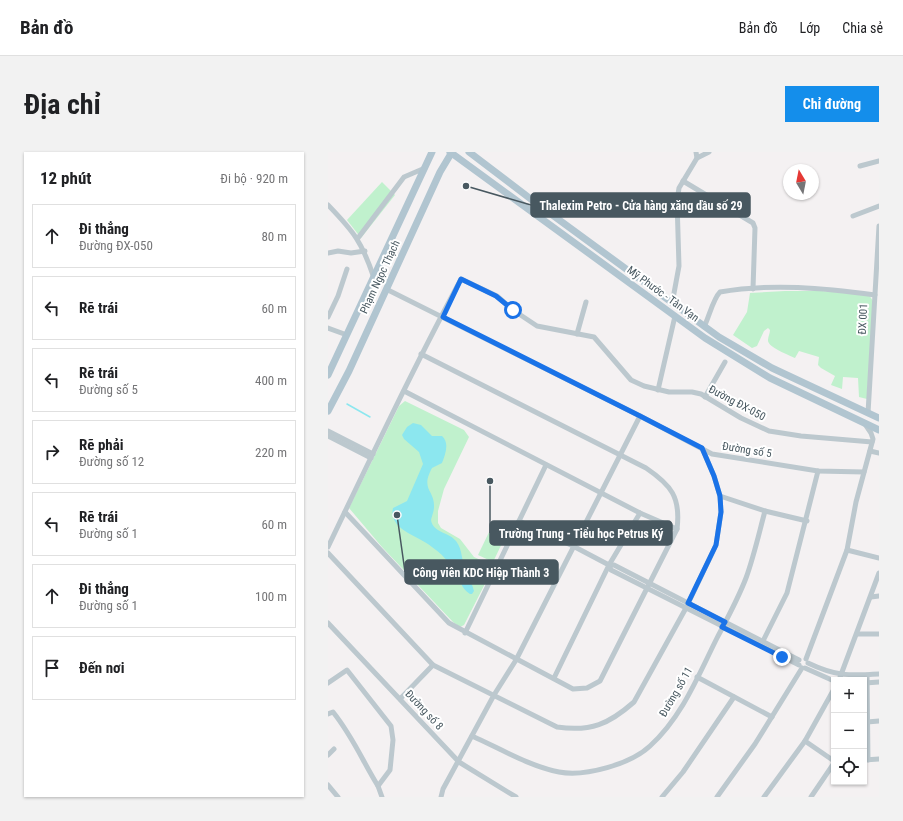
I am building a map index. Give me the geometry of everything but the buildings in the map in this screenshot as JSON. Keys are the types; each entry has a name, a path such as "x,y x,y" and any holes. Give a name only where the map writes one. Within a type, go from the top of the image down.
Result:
{"main road":[{"name":"Phạm Ngọc Thạch","path":"328,375 432,152"},
{"name":"Phạm Ngọc Thạch","path":"328,411 349,371 451,152"},
{"name":"Mỹ Phước - Tân Vạn","path":"451,152 675,316 752,368 812,400 879,430"},
{"name":"Mỹ Phước - Tân Vạn","path":"469,152 704,327 772,368 879,418"}],"street":[{"path":"696,152 697,158"},
{"path":"672,304 679,266 677,201 679,188 697,158 709,152"},
{"path":"860,166 879,161"},
{"path":"358,238 404,177 425,168"},
{"path":"683,181 753,223 755,228 753,289"},
{"path":"328,205 358,238 365,251 374,279"},
{"path":"853,216 879,206"},
{"name":"ĐX 001","path":"868,413 878,268 879,226"},
{"path":"328,253 338,251 351,253 365,251"},
{"path":"328,316 338,296 347,269"},
{"name":"Đường ĐX-050","path":"443,317 461,279 496,296 513,310 537,326 594,337 631,380 658,390 692,392 705,397 741,418 769,431 801,436 872,441"},
{"path":"704,327 716,296 720,292 753,289 822,288 875,295"},
{"name":"Đường số 5","path":"386,289 640,416 712,454 818,471 864,472"},
{"path":"577,334 586,302"},
{"path":"658,390 675,316"},
{"path":"328,547 421,354 443,317"},
{"path":"328,328 347,335"},
{"path":"345,512 449,623 516,660 573,688 587,688 600,681 677,529 679,517 676,500 671,488 664,480 646,468 421,354"},
{"path":"705,397 725,362"},
{"path":"404,391 640,513 677,529"},
{"path":"442,797 444,789 494,695 516,660 640,416"},
{"path":"717,797 755,744 803,664 847,550 872,441 871,433 865,424"},
{"path":"328,431 372,456"},
{"path":"328,436 372,456"},
{"path":"872,441 879,436"},
{"path":"328,553 432,665 557,727 573,729 588,728 606,723 621,714 634,702 687,605 716,545 721,512 720,496 714,476 702,448"},
{"path":"870,451 879,453"},
{"path":"465,632 546,465"},
{"path":"763,641 787,593 807,520 818,471"},
{"path":"720,496 765,511 807,520"},
{"name":"Đường số 11","path":"472,736 535,765 559,772 585,771 604,768 621,762 649,747 674,719 724,625 746,578 765,511"},
{"path":"554,678 609,566 640,513"},
{"path":"519,521 574,546 609,566 611,570 647,588 687,605"},
{"path":"847,550 879,558"},
{"path":"609,566 614,566 650,582 687,605 724,625 803,664 838,677"},
{"path":"840,677 879,573"},
{"path":"871,597 879,596"},
{"name":"Đường số 8","path":"328,623 459,762 516,797"},
{"path":"724,625 763,641 831,679"},
{"path":"857,634 879,634"},
{"path":"400,700 432,665"},
{"path":"328,683 347,670 391,726 392,761 390,770 378,786"},
{"path":"849,677 879,674"},
{"path":"697,677 772,717"},
{"path":"867,682 879,682"},
{"path":"764,797 805,741 831,694"},
{"path":"662,797 683,772 734,697"},
{"path":"328,714 333,712 349,732 362,760 378,786 382,797"},
{"path":"867,722 879,721"},
{"path":"805,741 831,760"},
{"path":"328,755 334,749"},
{"path":"867,760 879,759"},
{"path":"811,797 831,767"},
{"path":"328,785 338,797"}],"green space":[{"path":"382,182 395,195 361,238 347,220"},
{"path":"822,291 869,295 873,301 867,399 859,397 858,378 843,377 842,389 831,385 835,376 818,365 819,357 799,351 795,358 775,348 769,343 768,339 770,330 768,328 764,331 757,346 752,348 733,335 747,312 750,293"},
{"path":"405,401 464,430 469,437 444,489 438,511 438,523 441,528 460,539 474,557 494,566 464,625 460,627 453,622 382,547 349,508 399,406"},
{"path":"492,526 507,533 493,562 478,555"}],"water":[{"path":"413,423 421,425 432,436 442,436 446,442 446,449 442,463 432,468 427,481 434,501 434,509 431,520 435,528 453,538 458,544 464,567 474,591 472,594 464,589 455,571 442,555 426,543 406,532 395,522 393,508 407,501 423,464 419,452 404,439 402,435 407,427"}],"waterway":[{"path":"347,404 370,417"}],"place":[{"name":"Thalexim Petro - Cửa hàng xăng dầu số 29","path":"466,186"},
{"name":"Trường Trung - Tiểu học Petrus Ký","path":"490,481"},
{"name":"Công viên KDC Hiệp Thành 3","path":"397,515"}],"route":[{"path":"513,310 496,296 461,279 443,317 702,448 714,476 720,496 721,512 716,545 688,603 725,622 722,627 782,657"}]}
